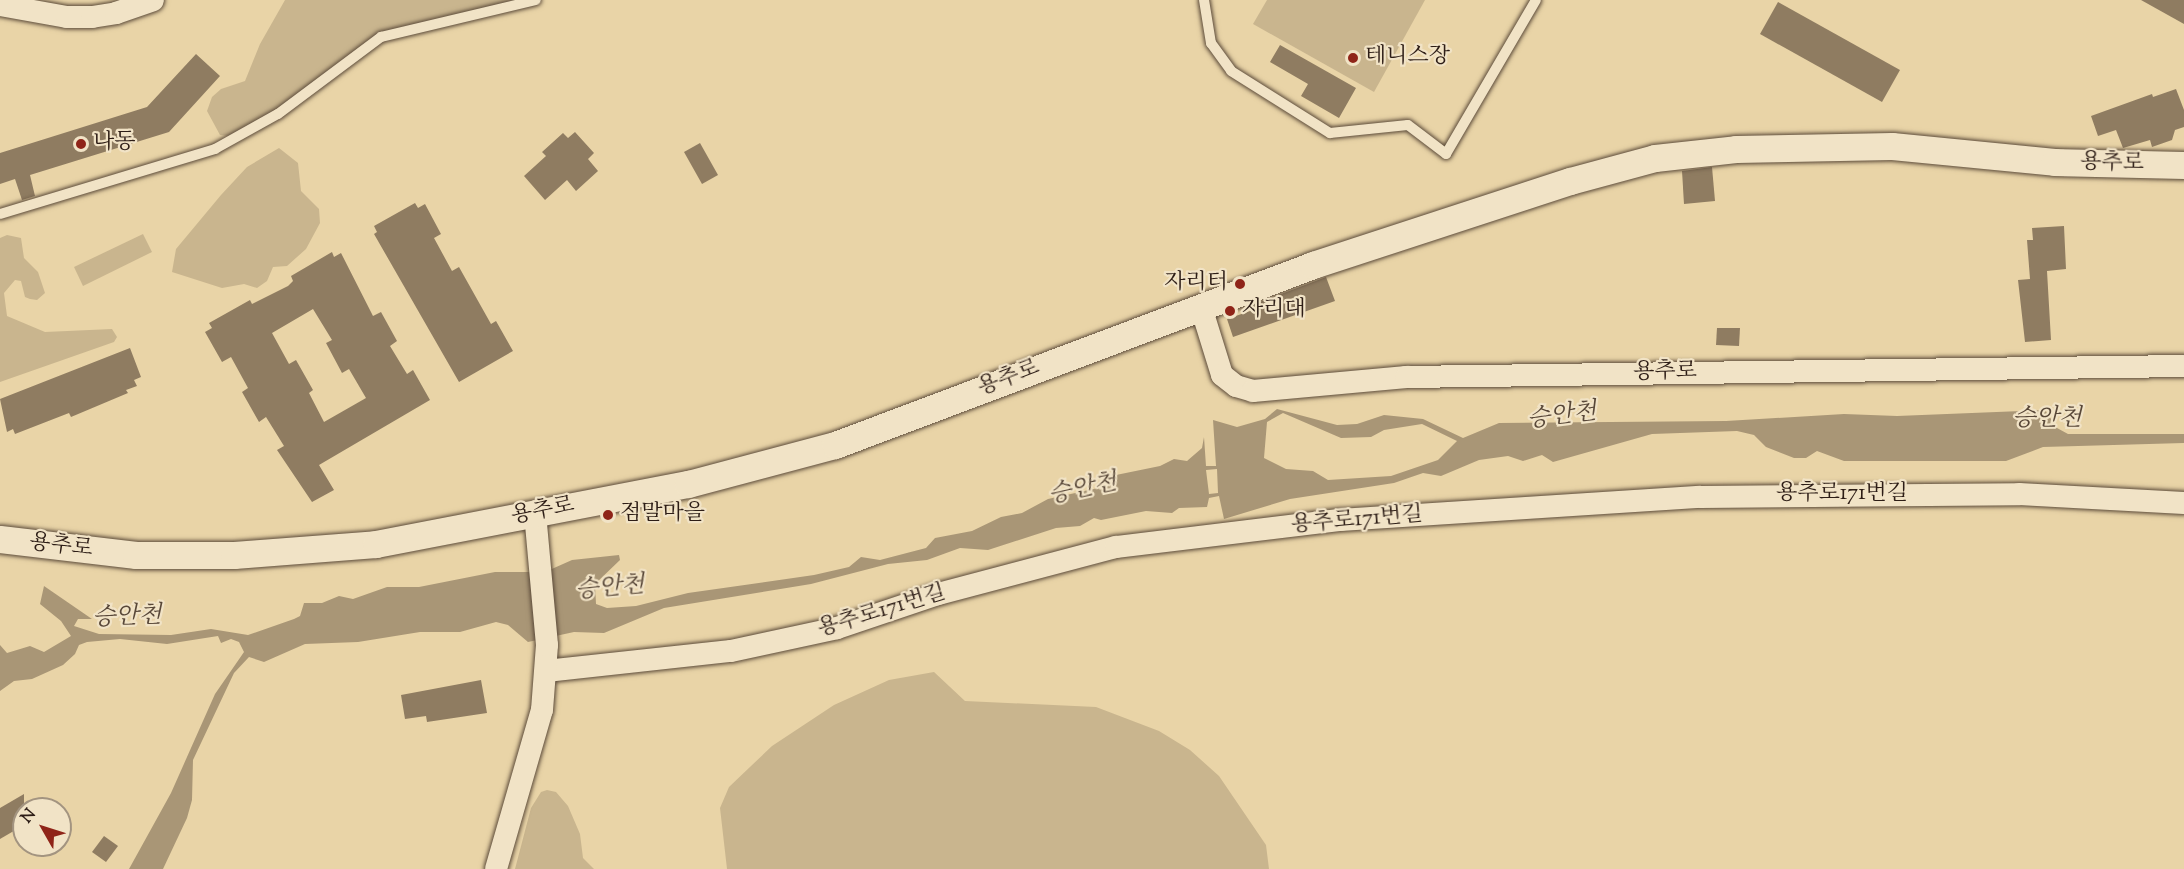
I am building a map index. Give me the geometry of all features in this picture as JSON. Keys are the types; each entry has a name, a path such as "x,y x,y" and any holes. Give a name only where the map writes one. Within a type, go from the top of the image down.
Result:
{"street":[{"path":"0,5 67,17 92,16 153,0"},
{"name":"용추로","path":"0,539 136,555 234,555 376,544 536,527 835,445 1313,265 1570,181 1690,152 1892,146 2054,162 2184,165"},
{"name":"용추로","path":"1201,307 1222,375 1236,386 1253,391 1406,377 2184,366"},
{"name":"용추로171번길","path":"546,671 731,651 837,628 938,594 1116,548 1340,520 1700,497 2019,494 2184,503"},
{"path":"496,869 542,710 547,645 536,527"}],"lane":[{"path":"0,214 215,149 278,114 381,37 536,0"},
{"path":"1204,0 1211,43 1231,71 1330,133 1408,125 1446,154 1536,0"}],"shaded area":[{"path":"285,0 522,0 380,33 277,111 230,136 220,135 207,111 212,97 221,89 245,81 260,44"},
{"name":"테니스장","path":"1267,0 1425,0 1374,92 1253,24"},
{"path":"279,148 298,163 301,191 319,209 320,223 306,249 287,266 273,267 267,281 257,288 244,284 222,288 172,272 176,249 221,195 247,167"},
{"path":"143,234 152,252 83,286 74,267"},
{"path":"7,235 21,238 24,258 38,272 45,293 37,300 25,297 21,281 15,280 4,293 7,316 45,332 112,329 117,337 114,342 0,382 0,238"},
{"path":"934,672 965,701 1096,707 1159,731 1190,750 1219,776 1266,845 1269,869 727,869 720,808 729,787 772,746 834,705 889,680"},
{"path":"547,790 556,792 568,806 580,834 583,858 594,869 515,869 531,808 541,792"}],"water":[{"name":"승안천","path":"1277,409 1337,425 1357,424 1384,415 1423,419 1463,438 1499,423 1726,421 1844,414 1897,416 2045,410 2057,428 2068,434 2184,434 2184,443 2043,447 2006,461 1844,461 1817,451 1806,458 1794,458 1766,447 1754,435 1737,431 1652,434 1553,462 1542,455 1523,461 1508,456 1479,460 1441,476 1423,473 1394,483 1290,499 1224,519 1219,496 1209,498 1207,507 1179,508 1172,513 1146,511 1101,520 1094,518 1080,526 1056,528 988,550 960,548 927,560 888,564 811,584 664,608 604,633 574,632 528,642 508,625 496,622 460,632 420,632 358,642 305,644 264,662 249,657 234,673 193,760 192,800 187,818 163,869 129,869 171,793 215,694 244,652 239,642 231,639 221,643 218,636 167,644 120,639 87,642 79,645 75,654 63,665 32,679 14,681 0,691 0,645 7,653 30,646 44,652 71,636 61,621 40,604 44,586 92,619 78,619 74,626 99,634 171,635 211,629 248,635 300,616 304,603 322,603 339,596 353,599 387,587 419,587 495,572 545,572 572,560 619,555 620,560 595,584 596,604 607,608 636,606 688,593 814,575 849,567 861,557 880,560 926,548 935,538 972,531 1001,517 1022,513 1048,499 1098,488 1116,475 1160,466 1174,459 1187,461 1202,448 1204,437 1206,466 1216,466 1213,420 1237,427 1265,419","holes":["1283,413 1341,438 1371,437 1384,430 1422,424 1457,441 1438,460 1391,476 1328,480 1313,471 1286,469 1264,458 1267,422","1217,469 1218,493 1209,494 1206,470"]}],"building":[{"path":"2141,0 2184,0 2184,24"},
{"path":"1778,2 1900,70 1882,102 1760,34"},
{"path":"1280,45 1356,88 1339,118 1301,96 1308,84 1270,62"},
{"name":"나동","path":"196,54 220,76 169,132 30,175 35,196 22,200 15,179 0,184 0,153 147,107"},
{"path":"2176,89 2184,110 2184,127 2175,130 2172,140 2152,147 2150,140 2123,148 2116,130 2098,136 2091,116 2152,94 2153,97"},
{"path":"575,132 594,153 588,159 598,171 576,191 567,180 545,200 524,176 546,156 542,152 563,133 568,138"},
{"path":"700,143 718,175 702,184 684,152"},
{"path":"1712,167 1715,201 1684,204 1682,171"},
{"path":"415,203 418,208 425,204 441,234 434,238 452,271 459,267 491,324 496,321 513,351 459,382 374,234 377,232 374,226"},
{"path":"2064,226 2066,269 2047,271 2051,340 2025,342 2018,280 2030,279 2027,240 2033,240 2032,228"},
{"path":"332,252 334,257 341,253 373,316 381,312 397,341 390,346 407,374 413,370 430,400 319,465 334,490 312,502 277,450 284,446 266,417 259,422 242,392 248,388 231,357 222,362 205,332 212,328 209,323 250,300 252,304 288,286 293,281 291,276","holes":["313,309 332,340 326,343 342,373 349,369 366,398 324,422 309,393 313,390 296,360 289,364 272,333"]},
{"path":"1326,277 1335,301 1233,337 1227,319 1253,310 1252,305"},
{"path":"1717,328 1740,328 1739,346 1716,345"},
{"path":"130,348 141,377 134,380 137,386 126,390 128,393 71,417 69,413 15,434 13,429 7,432 0,399"},
{"path":"481,680 487,713 427,722 426,716 405,719 401,695"},
{"path":"12,801 12,832 0,839 0,808"},
{"path":"104,836 118,846 106,862 92,852"}],"place":[{"name":"테니스장","path":"1353,58"},
{"name":"나동","path":"81,144"},
{"name":"자리터","path":"1240,284"},
{"name":"자리대","path":"1230,311"},
{"name":"점말마을","path":"608,515"}]}
